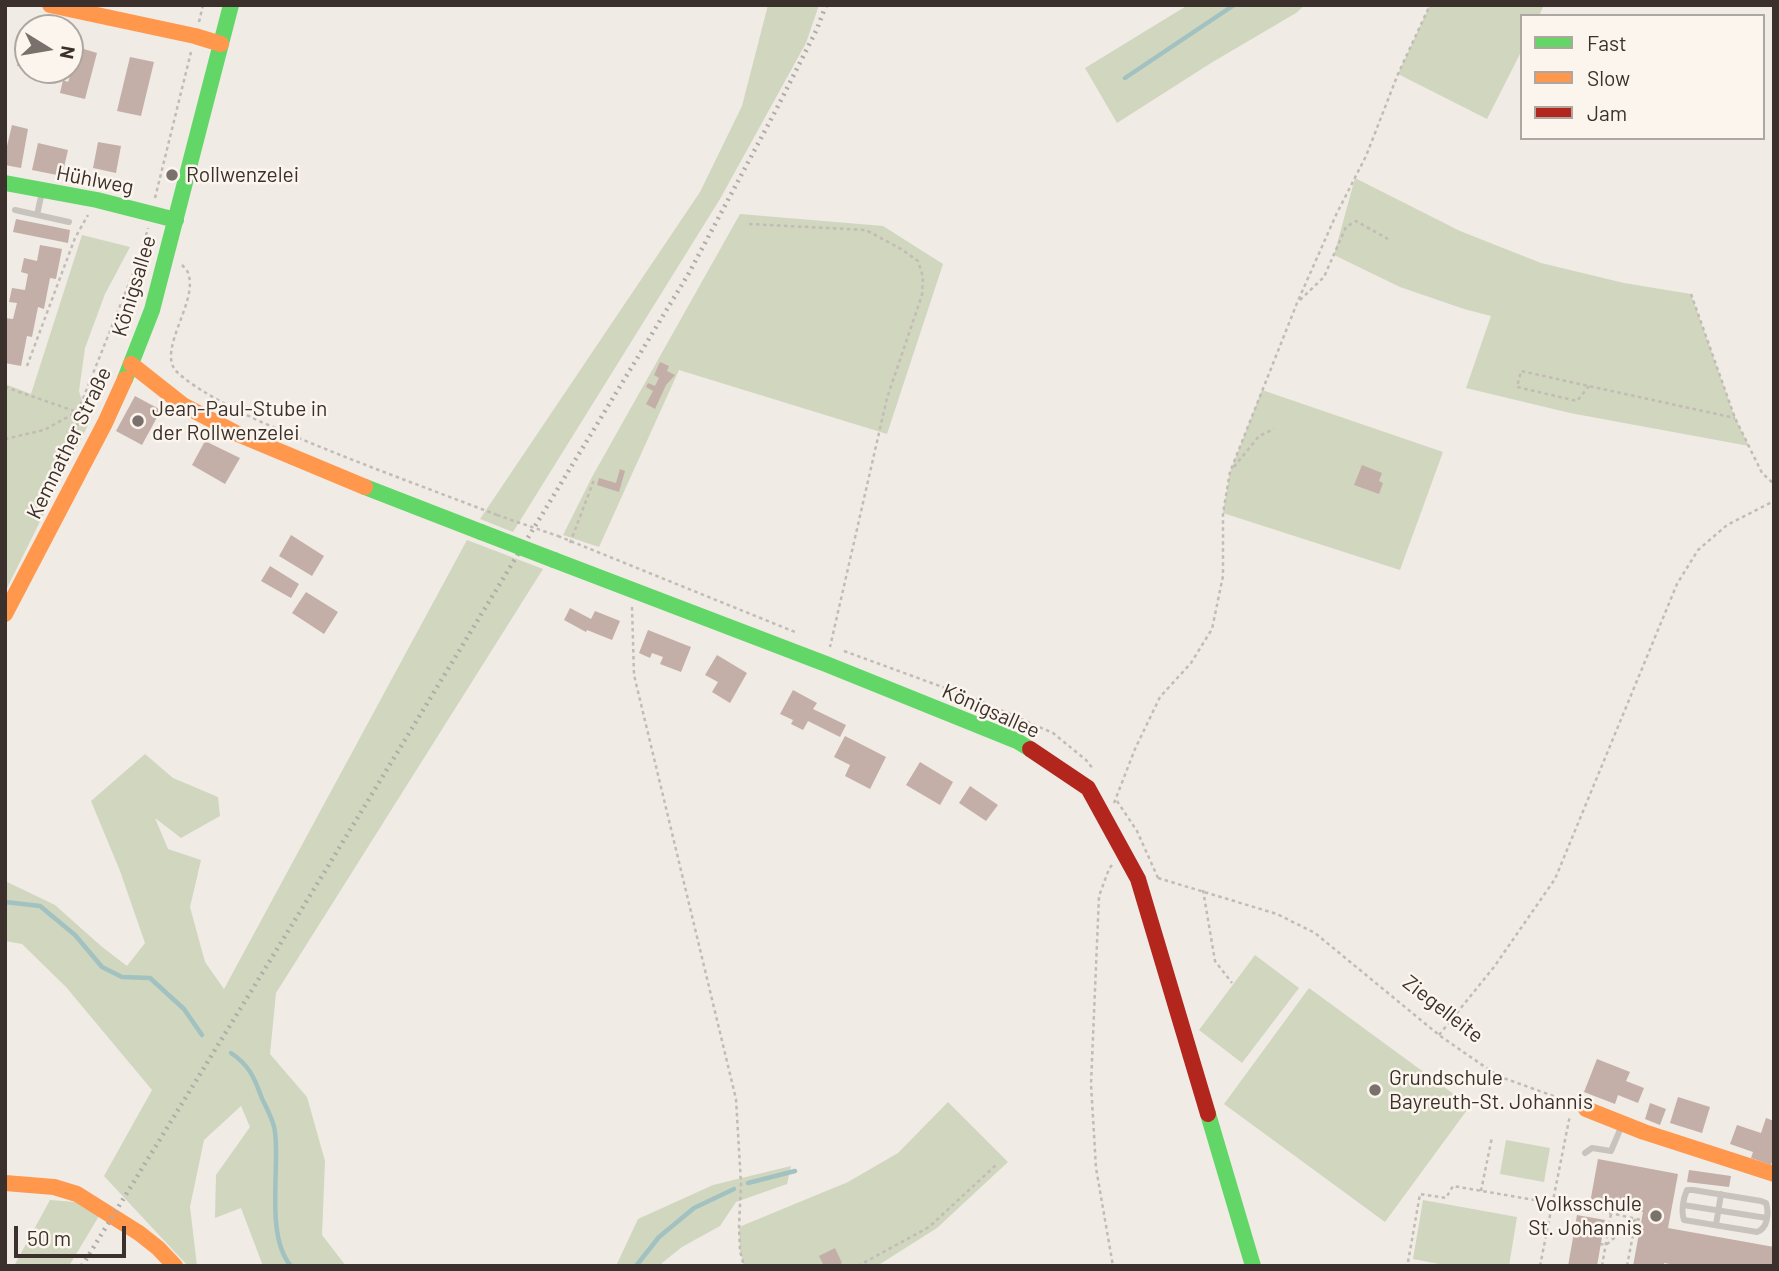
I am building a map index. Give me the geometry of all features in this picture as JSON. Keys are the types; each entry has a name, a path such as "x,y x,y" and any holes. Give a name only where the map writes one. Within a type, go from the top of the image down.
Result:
{"street":[{"path":"50,5 221,44"},
{"name":"Königsallee","path":"231,5 152,310 131,364 183,405 238,434 481,533 826,664 1017,741 1088,788 1138,879 1253,1266"},
{"name":"Hühlweg","path":"5,183 176,220"},
{"name":"Kemnather Straße","path":"5,614 105,423 131,364"},
{"path":"1586,1109 1644,1132 1774,1174"},
{"path":"5,1183 56,1188 80,1196 144,1236 175,1266"}],"lane":[{"path":"37,215 43,191"},
{"path":"15,210 69,222"},
{"path":"1585,1153 1592,1148 1611,1151 1623,1123"},
{"path":"1688,1191 1721,1194 1766,1203 1766,1225 1757,1232 1684,1220 1682,1214 1688,1191"},
{"path":"1716,1225 1721,1194"},
{"path":"1684,1205 1767,1218"}],"path":[{"path":"1116,800 1135,749 1160,697 1191,663 1212,629 1223,576 1223,513 1230,472 1297,303 1366,156 1398,74 1430,5"},
{"path":"59,472 77,435 78,411 142,251 195,36"},
{"path":"27,366 75,238 97,201"},
{"path":"1297,303 1324,277 1346,227 1356,221 1388,239"},
{"path":"749,225 866,230 918,261 923,277 922,295 887,398 826,664"},
{"path":"166,258 179,261 188,272 190,287 173,343 172,362 175,370 195,386 236,411 313,445 558,536 640,570"},
{"path":"1691,294 1735,418 1762,473 1774,484"},
{"path":"1589,386 1577,401 1517,387 1521,371 1735,418"},
{"path":"5,387 78,411 105,423"},
{"path":"5,439 44,430 78,411"},
{"path":"1230,472 1259,436 1274,429"},
{"path":"558,561 570,542 594,480"},
{"path":"1439,1035 1494,967 1555,879 1677,584 1698,550 1727,525 1774,501"},
{"path":"632,589 634,675 736,1099 741,1184 740,1251 744,1266"},
{"path":"1113,1266 1096,1168 1091,1084 1099,896 1109,869 1124,852"},
{"name":"Ziegelleite","path":"1138,879 1158,878 1202,890 1277,914 1315,933 1439,1035 1498,1076 1586,1109"},
{"path":"1202,890 1215,961 1232,983"},
{"path":"1540,1266 1570,1115"},
{"path":"1480,1191 1492,1137"},
{"path":"858,1266 929,1227 996,1165"},
{"path":"1408,1262 1420,1194 1446,1198 1453,1186 1552,1203"},
{"path":"1575,1205 1641,1220"},
{"path":"1602,1266 1611,1213"},
{"path":"1606,1245 1636,1219"},
{"path":"1627,1266 1636,1219"},
{"path":"1600,1244 1606,1245"}],"green space":[{"path":"768,5 819,5 806,43 720,199 513,532 480,519 700,192 742,106"},
{"path":"1188,5 1305,5 1117,123 1085,68"},
{"path":"1430,5 1544,5 1540,14 1520,14 1520,54 1487,119 1398,74"},
{"path":"1355,178 1460,231 1541,263 1624,283 1691,294 1735,418 1749,446 1570,413 1466,388 1491,316 1400,287 1334,255"},
{"path":"740,214 883,226 943,264 887,434 679,370 599,547 563,535 592,477"},
{"path":"82,235 130,247 105,294 85,348 79,391 89,423 5,592 5,384 31,394"},
{"path":"1262,390 1443,452 1400,570 1223,513 1230,472"},
{"path":"467,540 543,569 276,993 270,1054 307,1097 325,1161 322,1235 346,1266 263,1266 241,1208 215,1218 216,1175 250,1127 241,1106 204,1140 190,1207 197,1266 188,1266 104,1176 152,1090 66,987 22,944 5,941 5,881 55,905 127,966 145,943 120,871 91,801 145,754 173,778 218,797 220,816 181,838 155,818 168,849 201,860 190,907 205,962 224,989"},
{"path":"1255,955 1299,988 1242,1063 1199,1030"},
{"path":"1309,988 1470,1106 1385,1222 1224,1104"},
{"path":"948,1102 1008,1162 937,1228 877,1266 744,1266 739,1227 848,1182 898,1153"},
{"path":"1506,1140 1550,1148 1544,1182 1500,1174"},
{"path":"791,1166 787,1184 736,1202 720,1226 682,1247 662,1263 662,1266 616,1266 638,1219 713,1185"},
{"path":"50,1200 75,1202 99,1216 69,1266 14,1266"},
{"path":"1423,1200 1517,1217 1509,1266 1450,1266 1413,1259"}],"building":[{"path":"84,49 97,53 85,99 60,93 62,84 84,84"},
{"path":"130,57 154,62 141,116 117,111"},
{"path":"12,125 28,129 21,168 5,165 5,146"},
{"path":"98,142 121,146 116,173 93,168"},
{"path":"38,143 68,150 62,176 32,170"},
{"path":"16,219 70,230 68,243 13,232"},
{"path":"40,245 62,249 56,279 50,278 44,309 38,307 32,337 27,336 21,366 5,363 5,318 13,319 17,303 9,302 12,288 25,290 28,274 21,272 24,258 37,261"},
{"path":"660,362 669,366 667,371 675,375 666,385 655,409 646,404 653,391 646,387 648,383 655,386 659,378 654,375"},
{"name":"Jean-Paul-Stube in der Rollwenzelei","path":"135,396 161,410 142,445 116,431"},
{"path":"205,441 240,458 225,484 192,465"},
{"path":"1362,465 1382,473 1379,481 1383,483 1379,494 1354,485"},
{"path":"620,469 625,471 619,492 597,485 599,478 616,483"},
{"path":"291,535 324,556 312,576 279,556"},
{"path":"270,566 299,584 291,598 261,581"},
{"path":"306,592 338,612 324,634 292,613"},
{"path":"570,608 591,619 595,611 620,621 612,640 587,630 586,632 564,620"},
{"path":"648,630 691,647 681,672 660,664 663,657 652,653 650,658 639,653"},
{"path":"717,655 747,673 730,703 712,692 718,682 705,675"},
{"path":"793,690 817,703 813,709 846,725 840,737 808,721 803,730 791,724 793,720 780,714"},
{"path":"845,736 886,757 870,789 845,776 850,765 834,757"},
{"path":"920,762 953,782 940,805 906,785"},
{"path":"970,786 998,805 986,821 959,803"},
{"path":"1597,1059 1630,1072 1626,1081 1644,1088 1638,1103 1618,1095 1615,1104 1584,1092"},
{"path":"1678,1097 1710,1107 1702,1133 1670,1123"},
{"path":"1650,1103 1666,1109 1660,1125 1645,1119"},
{"path":"1766,1118 1774,1121 1774,1156 1771,1165 1751,1158 1753,1152 1730,1144 1737,1125 1761,1133"},
{"name":"Volksschule St. Johannis","path":"1598,1159 1678,1174 1668,1228 1774,1247 1774,1266 1681,1266 1664,1263 1664,1266 1633,1266 1643,1212 1590,1203"},
{"path":"1689,1170 1731,1176 1729,1187 1687,1182"},
{"name":"Volksschule St. Johannis","path":"1577,1215 1605,1220 1597,1266 1568,1266"},
{"path":"835,1248 842,1263 824,1266 819,1256"}],"waterway":[{"path":"1125,78 1234,5"},
{"path":"5,902 40,906 75,935 102,967 122,977 150,978 184,1009 202,1035"},
{"path":"231,1053 250,1072 273,1123 278,1237 291,1266"},
{"path":"748,1183 795,1171"},
{"path":"636,1266 659,1237 694,1208 734,1189"}],"railway":[{"path":"82,1266 689,273 776,110 817,29 826,5"}],"traffic: fast":[{"path":"125,379 152,310 231,5"},
{"path":"5,183 97,200 176,220"},
{"path":"365,487 481,532"},
{"path":"481,532 554,560"},
{"path":"554,560 826,664 1017,741 1030,749"},
{"path":"1208,1114 1253,1266"}],"traffic: slow":[{"path":"50,5 221,44"},
{"path":"131,364 183,405 238,434 365,487"},
{"path":"5,614 105,423 125,379"},
{"path":"1586,1109 1644,1132 1774,1174"},
{"path":"5,1183 54,1187 77,1194 139,1233 175,1266"}],"traffic: jam":[{"path":"1030,749 1088,788 1138,879 1208,1114"}],"place":[{"name":"Rollwenzelei","path":"172,175"},
{"name":"Jean-Paul-Stube in der Rollwenzelei","path":"138,421"},
{"name":"Grundschule Bayreuth-St. Johannis","path":"1375,1090"},
{"name":"Volksschule St. Johannis","path":"1656,1216"}]}
